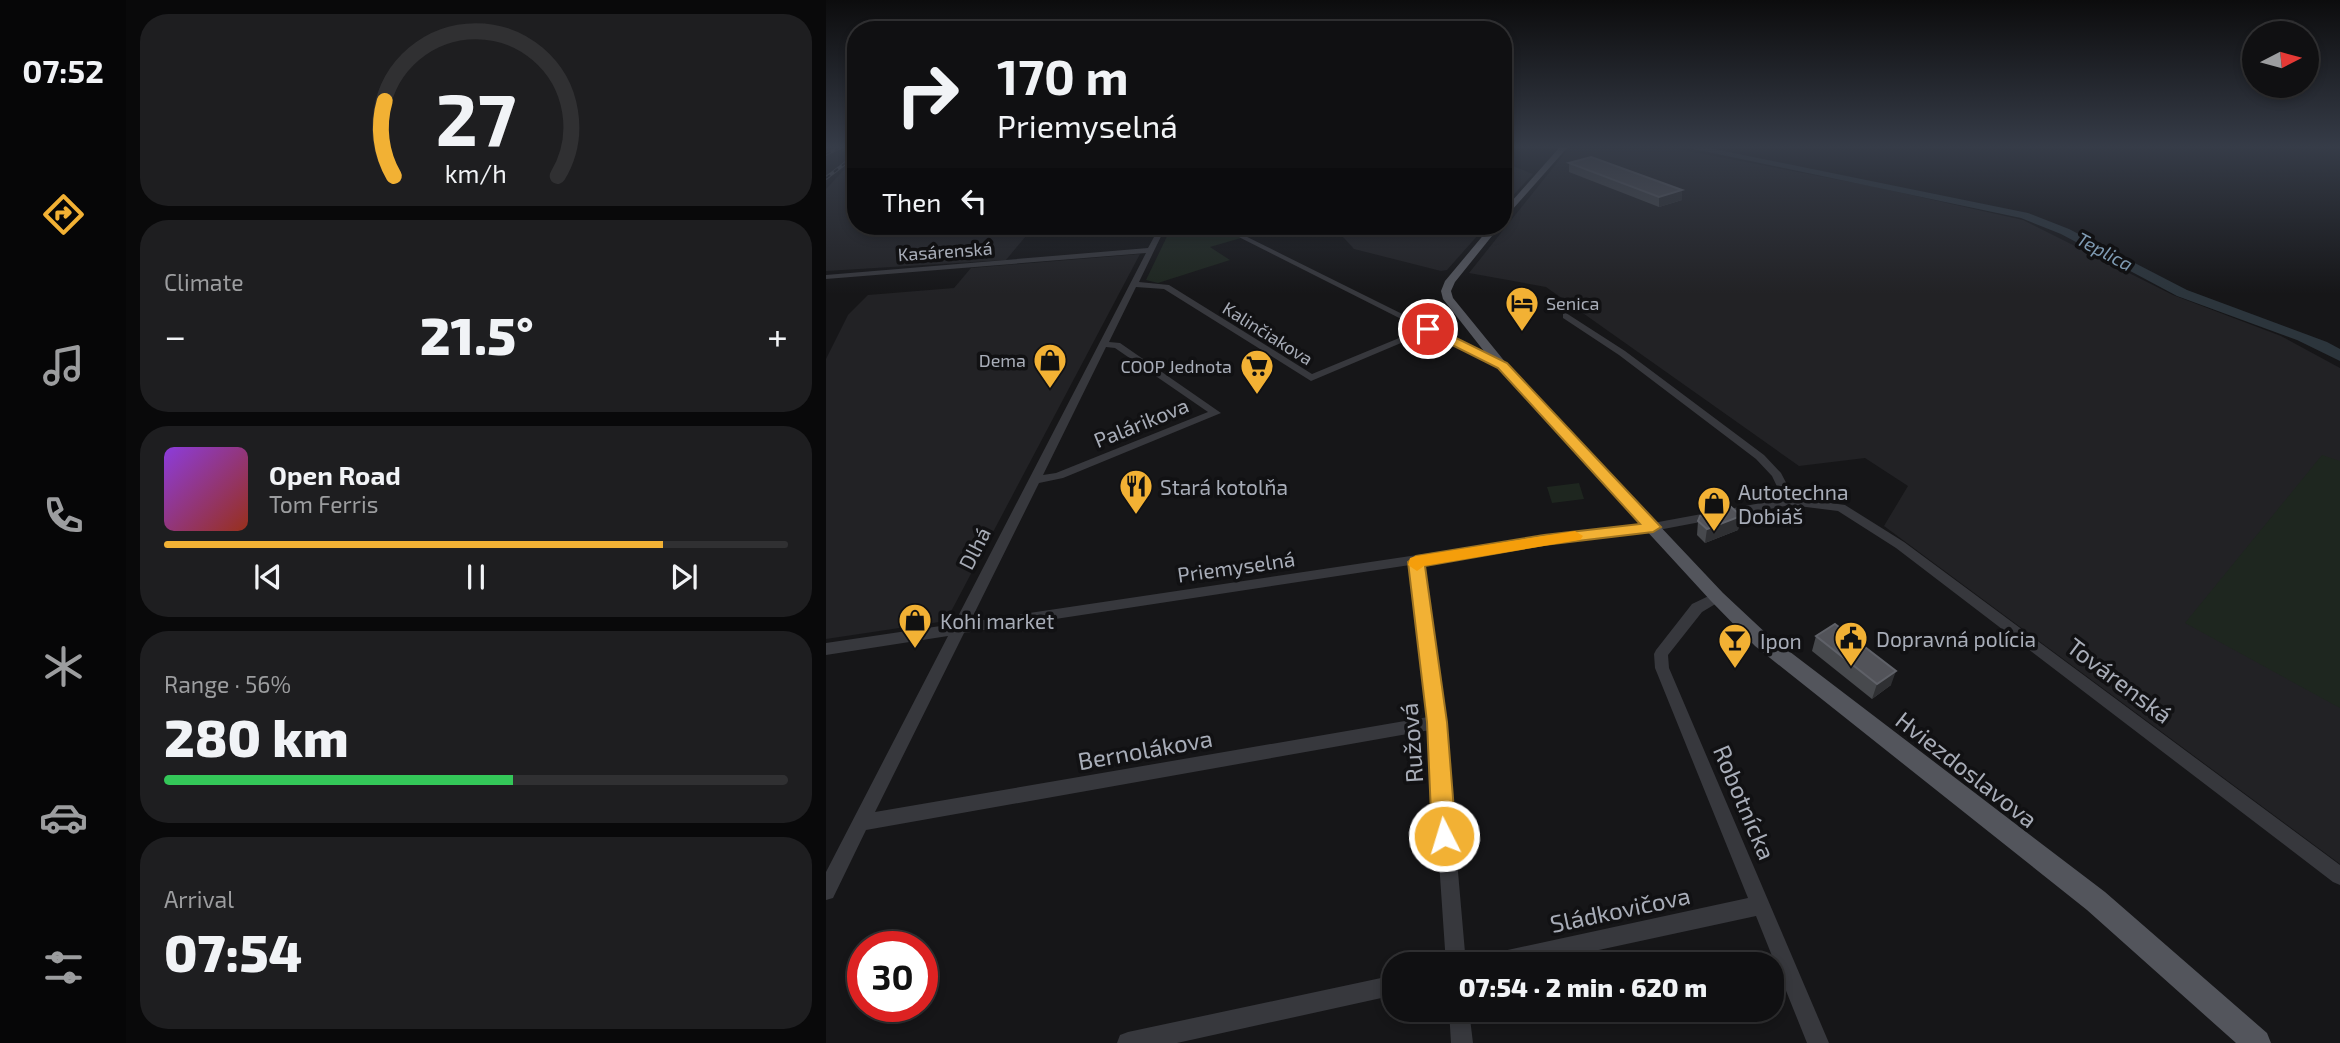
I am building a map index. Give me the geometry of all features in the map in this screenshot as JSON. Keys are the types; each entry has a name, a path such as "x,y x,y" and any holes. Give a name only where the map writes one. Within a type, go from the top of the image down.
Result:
{"main road":[{"name":"Hviezdoslavova","path":"1488,235 1446,290 1451,304 1502,366 1717,597 1791,666 2127,927 2257,1043"}],"street":[{"name":"Dlhá","path":"826,891 1158,235"},
{"name":"Hviezdoslavova","path":"1238,235 1502,366"},
{"name":"Kasárenská","path":"826,277 1150,250"},
{"name":"Kalinčiakova","path":"1133,284 1166,286 1311,378 1428,329"},
{"path":"1566,316 1622,353 1760,457 1777,475 1790,501 1653,527"},
{"path":"1466,348 1483,343"},
{"name":"Palárikova","path":"1034,480 1059,476 1216,413 1116,345 1104,344"},
{"name":"Továrenská","path":"1790,501 1840,508 1900,545 2340,876"},
{"name":"Priemyselná","path":"826,649 1416,562 1544,540 1653,527"},
{"name":"Ružová","path":"1416,562 1437,722 1454,952"},
{"name":"Robotnícka","path":"1717,597 1697,608 1661,654 1662,668 1818,1043"},
{"name":"Bernolákova","path":"860,823 1437,722"},
{"name":"Sládkovičova","path":"1545,952 1762,905"},
{"path":"1128,1043 1179,1037 1382,988"},
{"path":"1460,1022 1462,1043"}],"shaded area":[{"path":"826,197 847,197 847,235 1027,235 1006,260 826,271"},
{"path":"1530,197 1919,197 2023,220 2173,295 2281,336 2340,368 2340,864 1884,526 1908,486 1865,458 1799,466 1546,287 1469,273 1499,235 1512,235 1512,219"},
{"path":"1168,235 1235,235 1241,238 1210,247 1230,260 1158,283 1146,280"},
{"path":"1341,235 1478,235 1447,270 1441,271 1354,249"},
{"path":"1140,254 946,621 826,639 826,359 848,315 868,295 954,288 971,268"},
{"path":"2322,455 2340,461 2340,708 2185,623"},
{"path":"1579,483 1584,499 1552,503 1547,487"}],"building":[{"path":"1730,506 1741,516 1707,529 1698,521 1700,516"},
{"path":"1835,624 1896,671 1877,684 1816,636"}],"waterway":[{"name":"Teplica","path":"1934,197 2024,215 2045,223 2085,241 2182,293 2302,336 2340,356"}],"slow traffic":[{"path":"1417,565 1416,562 1575,536"}],"place":[{"name":"Senica","path":"1522,333"},
{"name":"Dema","path":"1050,390"},
{"name":"COOP Jednota","path":"1257,396"},
{"name":"Stará kotolňa","path":"1136,516"},
{"name":"Autotechna Dobiáš","path":"1714,533"},
{"name":"Kohi market","path":"915,650"},
{"name":"Dopravná polícia","path":"1851,668"},
{"name":"Ipon","path":"1735,670"}],"route":[{"path":"1428,329 1502,366 1528,390 1653,527 1544,540 1416,562 1437,722 1444,836"}]}
